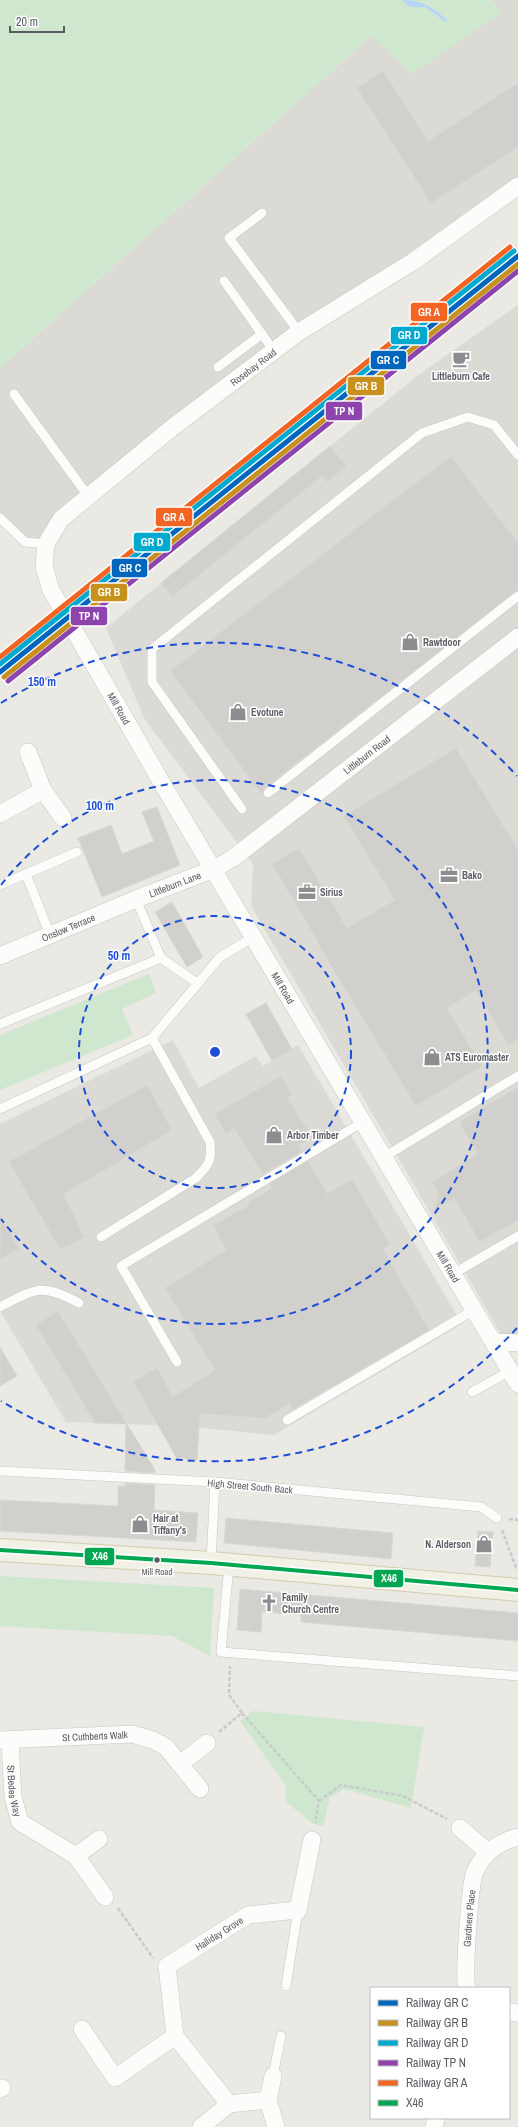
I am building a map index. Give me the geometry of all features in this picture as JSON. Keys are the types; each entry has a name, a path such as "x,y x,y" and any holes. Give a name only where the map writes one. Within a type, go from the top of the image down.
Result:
{"main road":[{"path":"0,1550 220,1564 517,1590"}],"street":[{"name":"Rosebay Road","path":"50,590 44,567 46,544 61,519 173,427 299,332 414,261 518,186"},
{"name":"Mill Road","path":"50,590 514,1377"},
{"name":"Littleburn Road","path":"214,869 233,858 518,637"},
{"path":"28,752 43,790 63,818"},
{"path":"0,814 43,790"},
{"name":"Littleburn Lane","path":"136,899 214,869"},
{"name":"Onslow Terrace","path":"0,956 136,899"},
{"path":"493,1342 518,1343"},
{"name":"St Cuthberts Walk","path":"5,1740 132,1734 153,1740 166,1747 200,1789"},
{"name":"St Bedes Way","path":"5,1740 13,1798 20,1822 76,1856 105,1896"},
{"path":"180,1764 207,1743"},
{"path":"460,1828 488,1852"},
{"name":"Gardners Place","path":"467,1987 465,1963 474,1873 488,1852 503,1840 518,1837"},
{"path":"76,1856 99,1839"},
{"path":"298,1910 312,1840"},
{"name":"Halliday Grove","path":"167,1966 248,1915 298,1910"},
{"path":"167,1966 176,2036 230,2104"},
{"path":"82,2029 115,2078 176,2036"},
{"path":"273,2076 268,2100 276,2127"},
{"path":"202,2127 230,2104 268,2100"}],"lane":[{"path":"262,213 229,238 299,332"},
{"path":"224,281 274,351"},
{"path":"218,367 262,334"},
{"path":"14,394 88,496"},
{"path":"242,809 152,682 152,649 422,433 468,417 494,425 518,455"},
{"path":"0,518 25,542 46,544"},
{"path":"268,792 518,596"},
{"path":"0,885 77,852"},
{"path":"26,874 50,936"},
{"path":"136,899 162,958 197,983"},
{"path":"0,1109 152,1038 220,957 254,937"},
{"path":"0,1024 162,958"},
{"path":"101,1237 196,1178 208,1166 211,1154 210,1142 152,1038"},
{"path":"384,1157 518,1076"},
{"path":"177,1362 120,1266 363,1122"},
{"path":"453,1274 518,1236"},
{"path":"0,1307 32,1290 55,1290 80,1303"},
{"path":"287,1420 474,1310"},
{"path":"472,1392 514,1377"},
{"name":"High Street South Back","path":"0,1471 215,1482 481,1507 497,1518"},
{"path":"215,1482 220,1564 221,1652 230,1654 518,1676"},
{"path":"286,1986 298,1910"},
{"path":"273,2076 282,2036"}],"path":[{"path":"517,1590 517,1567 497,1518 518,1520"},
{"path":"230,1654 229,1695 242,1714 319,1801"},
{"path":"207,1743 242,1714"},
{"path":"312,1840 319,1801 341,1785 403,1796 437,1813 460,1828"},
{"path":"105,1896 117,1905 152,1957 167,1966"}],"shaded area":[{"path":"490,0 518,0 518,186 173,427 46,544 25,542 0,518 0,368 371,36 501,12"},
{"path":"518,305 518,1335 501,1334 251,906 253,864 144,718 106,628 417,376"},
{"path":"173,1040 199,1088 256,1056 263,1066 298,1045 462,1324 274,1435 181,1426 66,1422 0,1311 0,1124"}],"green space":[{"path":"0,0 402,0 410,7 425,7 446,22 432,7 410,0 490,0 501,13 412,74 371,36 0,368"},
{"path":"149,974 156,993 122,1009 133,1035 0,1090 0,1035"},
{"path":"0,1576 214,1588 210,1656 172,1636 0,1626"},
{"path":"253,1711 424,1727 411,1808 344,1789 330,1798 323,1827 312,1823 285,1801 286,1786 240,1721"}],"water":[{"path":"402,0 416,1 427,5 447,20 446,22 425,7 410,7"}],"building":[{"path":"383,71 428,141 518,83 518,147 431,203 357,88"},
{"path":"330,446 346,466 327,482 322,476 172,597 161,583"},
{"path":"451,456 518,543 518,590 264,788 262,795 170,671"},
{"name":"Bako","path":"456,748 518,850 518,1039 508,1045 476,990 447,1008 482,1066 416,1106 319,946 320,945 272,864 299,848 347,928 395,900 344,816"},
{"path":"157,807 180,865 102,897 78,838 111,825 122,854 154,841 142,812"},
{"path":"172,902 203,957 187,967 155,912"},
{"path":"266,1003 292,1049 272,1061 246,1014"},
{"path":"281,1076 292,1095 287,1098 312,1137 299,1145 302,1151 263,1174 234,1128 226,1133 215,1114"},
{"path":"147,1085 172,1130 64,1194 84,1238 60,1249 9,1162"},
{"path":"518,1087 518,1220 480,1242 454,1198 434,1210 439,1194 432,1182 478,1154 459,1122"},
{"path":"308,1161 327,1194 352,1179 390,1244 383,1249 429,1330 292,1410 290,1403 266,1418 200,1414 197,1460 176,1457 133,1381 157,1368 173,1397 215,1370 165,1288 226,1250 213,1225 249,1206 247,1203 272,1188 270,1184"},
{"path":"0,1215 19,1249 0,1259"},
{"path":"58,1311 155,1470 155,1473 125,1471 126,1424 95,1423 36,1325"},
{"path":"0,1347 17,1376 0,1386"},
{"path":"125,1483 155,1485 154,1510 198,1513 196,1542 0,1531 0,1500 118,1506 118,1486 125,1486"},
{"path":"226,1518 393,1533 391,1559 224,1543"},
{"name":"N. Alderson","path":"478,1531 493,1532 490,1567 475,1566"},
{"path":"240,1589 518,1613 518,1641 301,1622 301,1615 262,1612 261,1632 237,1630"}],"transit line":[{"path":"0,657 510,247"},
{"path":"0,664 514,251"},
{"path":"0,672 518,256"},
{"path":"4,677 518,264"},
{"path":"8,681 518,271"},
{"name":"X46","path":"0,1550 211,1563 518,1590"}],"place":[{"name":"Littleburn Cafe","path":"461,359"},
{"name":"Rawtdoor","path":"410,642"},
{"name":"Evotune","path":"238,712"},
{"name":"Bako","path":"449,875"},
{"name":"Sirius","path":"307,892"},
{"name":"ATS Euromaster","path":"432,1057"},
{"name":"Arbor Timber","path":"274,1135"},
{"name":"Hair at Tiffany's","path":"140,1524"},
{"name":"N. Alderson","path":"484,1544"},
{"name":"Mill Road","path":"157,1560"},
{"name":"Family Church Centre","path":"269,1603"}]}
